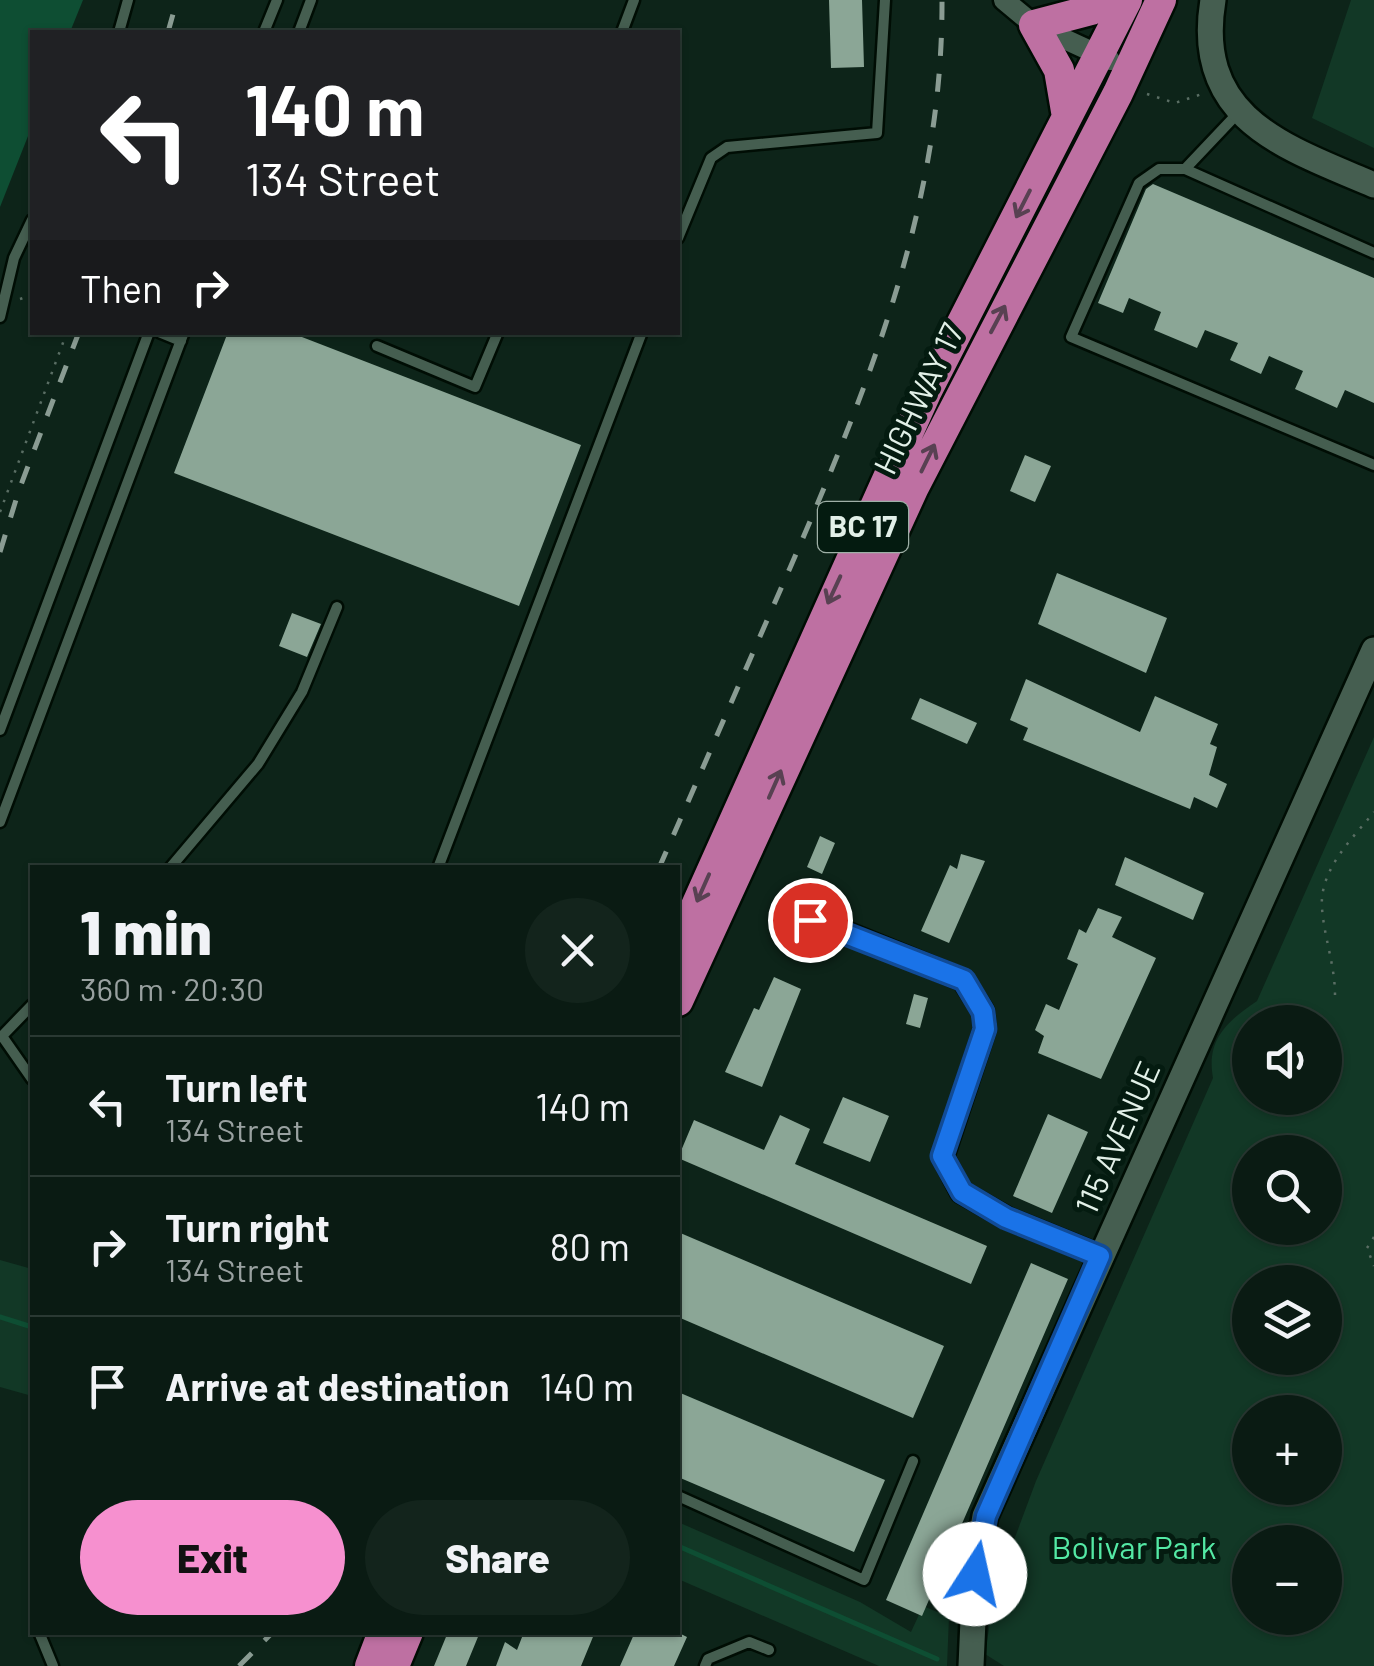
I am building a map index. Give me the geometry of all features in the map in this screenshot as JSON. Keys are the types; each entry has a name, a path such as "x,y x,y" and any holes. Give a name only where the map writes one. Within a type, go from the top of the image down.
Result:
{"highway":[{"path":"1067,117 1058,70 1034,25 1091,10 1108,0"},
{"name":"HIGHWAY 17","path":"680,942 902,442 1127,0"},
{"name":"HIGHWAY 17","path":"680,996 914,487 1133,80 1161,0"},
{"path":"370,1666 382,1635"},
{"path":"394,1666 407,1635"}],"street":[{"path":"1004,0 1034,25 1100,56 1133,80"},
{"path":"1214,0 1212,56 1238,113 1264,134 1374,185"},
{"name":"115 AVENUE","path":"971,1666 975,1574 986,1516 1374,650"},
{"path":"788,914 831,926 964,980 983,1012 985,1029 942,1156 962,1192 1006,1218 1100,1256"}],"lane":[{"path":"120,30 128,0"},
{"path":"265,30 277,0"},
{"path":"300,30 311,0"},
{"path":"623,30 634,0"},
{"path":"680,233 712,158 727,147 878,132 885,0"},
{"path":"1185,169 1238,113"},
{"path":"1374,252 1185,169 1159,169 1140,183 1071,337 1374,465"},
{"path":"0,317 14,258 30,224"},
{"path":"0,730 148,335"},
{"path":"377,346 476,387 497,335"},
{"path":"439,865 641,335"},
{"path":"0,822 183,337"},
{"path":"173,865 258,764 302,692 337,607"},
{"path":"30,1007 1,1035 30,1076"},
{"path":"680,1497 864,1580 913,1461"},
{"path":"40,1635 53,1666"},
{"path":"705,1666 708,1658 748,1642 769,1650"}],"path":[{"path":"1133,80 1176,103 1208,92"},
{"path":"0,512 66,335"},
{"path":"1335,995 1321,904 1326,879 1338,856 1374,812"},
{"path":"1374,1237 1367,1248 1374,1266"}],"green space":[{"path":"1351,0 1374,0 1374,148 1312,118"},
{"name":"Bolivar Park","path":"1374,737 1374,1666 1004,1666 985,1654 995,1591 1036,1481 1213,1078 1213,1053 1221,1033 1232,1020 1232,1115 1342,1115 1342,1005 1251,1005 1257,1001"},
{"path":"0,1260 30,1268 30,1395 0,1387"},
{"path":"680,1523 860,1602 911,1632 923,1606 949,1617 947,1666 879,1666 680,1580"}],"shaded area":[{"path":"0,0 83,0 71,30 30,30 30,131 0,207"}],"building":[{"path":"829,0 862,0 864,67 831,68"},
{"path":"1153,184 1374,278 1374,403 1345,390 1337,408 1295,389 1303,371 1269,356 1261,374 1230,360 1238,343 1205,330 1197,348 1154,330 1161,312 1129,298 1123,313 1098,303 1146,189"},
{"path":"227,335 297,335 581,445 519,606 174,473"},
{"path":"1025,455 1051,466 1035,502 1010,491"},
{"path":"1057,573 1167,618 1146,673 1038,624"},
{"path":"292,613 321,624 307,657 279,646"},
{"path":"1026,679 1140,732 1155,696 1218,724 1210,744 1217,747 1209,775 1227,784 1217,808 1194,797 1190,809 1023,740 1028,728 1010,720"},
{"path":"920,698 977,723 967,744 911,719"},
{"path":"820,836 835,843 822,874 807,867"},
{"path":"961,854 985,861 949,943 921,931 950,865 957,869"},
{"path":"1125,857 1204,893 1193,920 1115,885"},
{"path":"1098,908 1122,917 1112,937 1156,958 1101,1079 1038,1053 1044,1036 1035,1030 1046,1004 1059,1010 1078,964 1067,959 1079,929 1086,933"},
{"path":"774,977 801,989 762,1087 725,1072 754,1008 759,1010"},
{"path":"914,994 928,998 920,1028 906,1024"},
{"path":"843,1097 889,1116 870,1162 823,1143"},
{"path":"1048,1114 1088,1132 1052,1213 1013,1196"},
{"path":"780,1115 810,1129 795,1164 987,1246 971,1284 680,1159 694,1120 764,1150"},
{"path":"680,1233 944,1346 913,1418 680,1318"},
{"path":"1031,1263 1068,1279 922,1616 886,1600"},
{"path":"680,1393 885,1480 854,1552 680,1478"},
{"path":"680,1634 687,1637 674,1666 620,1666 634,1635"},
{"path":"447,1635 479,1635 466,1666 434,1666"},
{"path":"523,1635 594,1635 581,1666 496,1666 505,1642 517,1650"}],"waterway":[{"path":"0,1317 30,1326"},
{"path":"680,1547 937,1659"}],"railway":[{"path":"169,30 177,0"},
{"path":"660,865 847,431 896,292 930,149 939,75 942,0"},
{"path":"0,552 19,490 78,335"},
{"path":"239,1666 270,1635"}],"route":[{"path":"810,920 964,980 983,1012 985,1029 942,1156 962,1192 1006,1218 1100,1256 986,1516 975,1574"}]}
